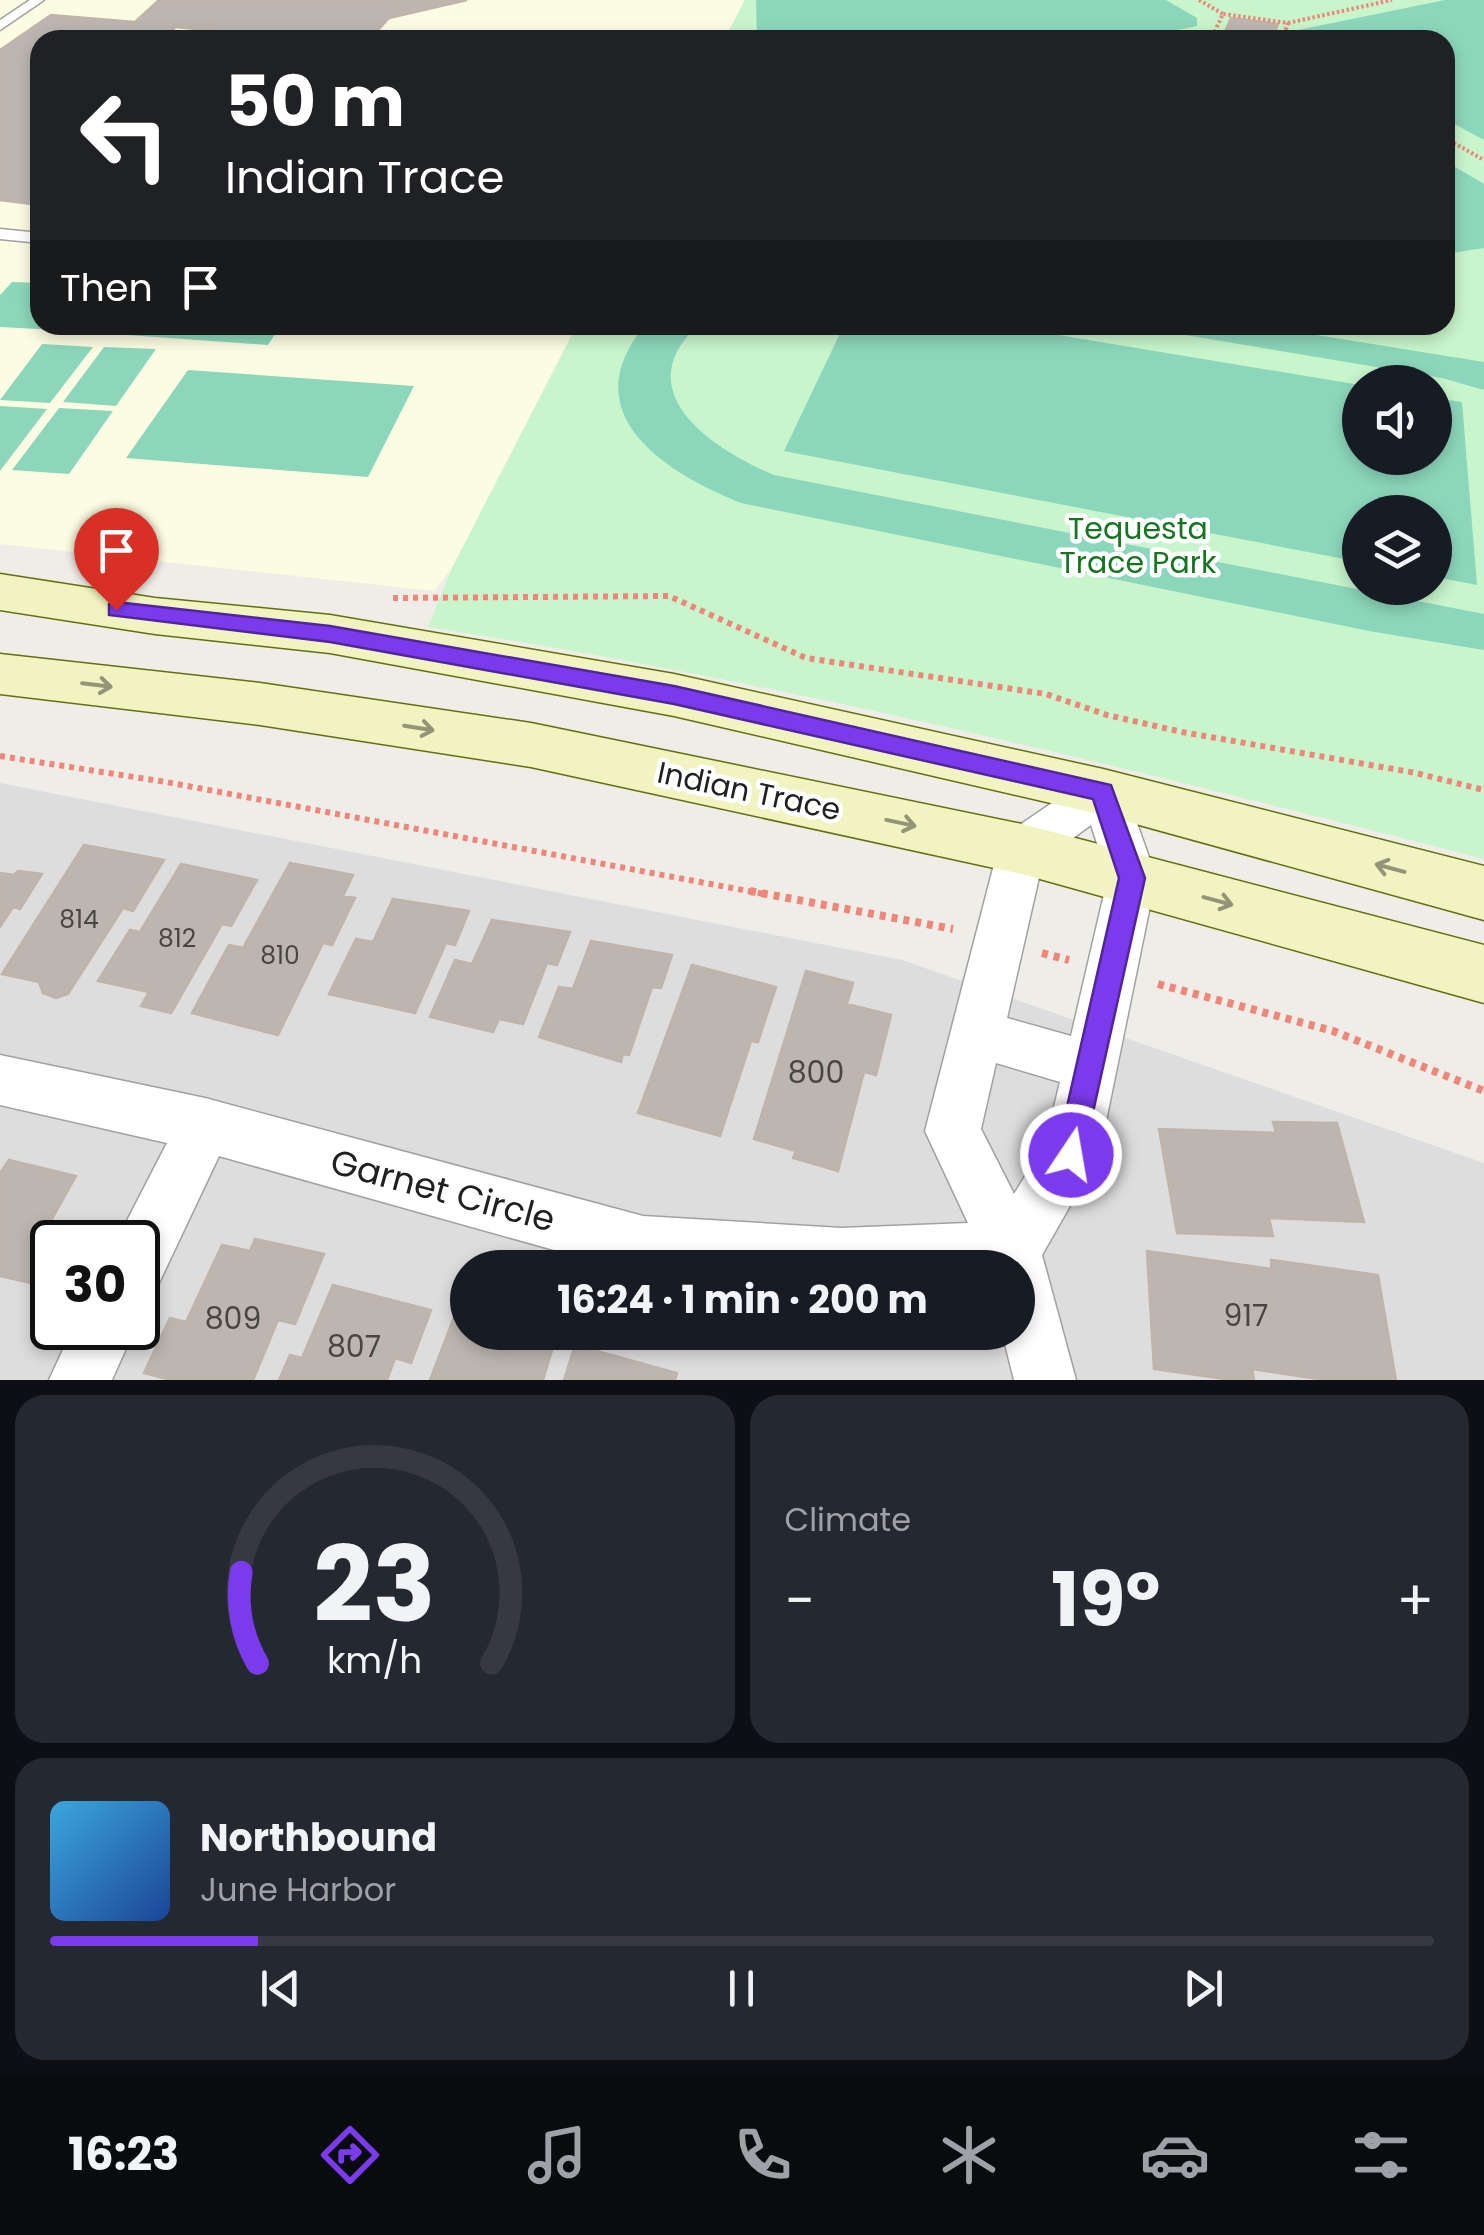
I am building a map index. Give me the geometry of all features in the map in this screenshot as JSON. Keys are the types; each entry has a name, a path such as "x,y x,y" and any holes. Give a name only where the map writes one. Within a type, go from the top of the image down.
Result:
{"main road":[{"path":"0,592 156,616 330,634 674,695 1103,792 1484,893"},
{"name":"Indian Trace","path":"0,674 260,704 532,745 1022,849 1484,974"}],"street":[{"path":"1008,1250 953,1131 1022,849 1103,792 1132,878 1071,1155 1022,1250"},
{"path":"976,1033 1090,1066"},
{"name":"Garnet Circle","path":"0,1080 205,1125 643,1245 719,1250"},
{"path":"159,1220 205,1125"},
{"path":"1035,1341 1045,1380"},
{"path":"80,1380 95,1350"}],"lane":[{"path":"0,26 38,0"},
{"path":"0,234 30,237"}],"path":[{"path":"1199,0 1223,14 1288,23 1392,0"},
{"path":"1216,30 1223,14"},
{"path":"1286,30 1288,23"},
{"path":"1455,144 1484,160"},
{"path":"388,598 669,596 806,658 1046,694 1107,715 1182,732 1416,773 1484,790"},
{"path":"0,756 262,799 935,924 1332,1031 1484,1091"}],"shaded area":[{"path":"0,0 745,0 729,30 30,30 30,335 572,335 452,568 434,591 0,544"},
{"path":"0,783 902,960 1484,1163 1484,1380 0,1380"}],"green space":[{"name":"Tequesta Trace Park","path":"745,0 1484,0 1484,859 1091,761 827,701 428,627 452,568 572,335 1455,335 1455,30 729,30"},
{"path":"756,0 1166,0 1197,18 1197,26 1177,30 757,30"},
{"path":"1445,0 1484,0 1484,140 1455,124 1455,30 1298,30"},
{"path":"1455,167 1484,184 1484,248 1455,252"},
{"path":"12,282 30,283 30,329 0,327 0,295"},
{"path":"128,335 274,335 268,345"},
{"path":"639,335 690,335 678,350 671,374 674,396 686,416 727,451 774,475 1342,586 1342,605 1438,605 1484,614 1484,650 1369,631 741,503 684,475 658,457 637,436 623,413 618,386 625,357"},
{"path":"839,335 1058,335 1342,382 1342,475 1452,475 1452,401 1462,402 1477,585 1452,580 1452,495 1342,495 1342,559 784,451"},
{"path":"1186,335 1317,335 1484,362 1484,390 1452,381 1452,365 1364,365"},
{"path":"42,344 93,347 50,403 0,400"},
{"path":"104,347 156,349 116,406 63,402"},
{"path":"188,370 414,386 368,477 126,458"},
{"path":"0,406 47,409 0,471"},
{"path":"59,408 113,411 69,474 12,470"}],"building":[{"path":"159,0 467,0 389,18 378,30 30,30 30,204 0,200 0,50 51,15 135,22"},
{"path":"1231,18 1278,24 1276,30 1226,30"},
{"path":"84,845 164,860 133,911 123,908 68,994 56,998 43,993 39,982 2,974"},
{"path":"290,863 353,875 343,896 355,898 332,945 323,943 278,1035 192,1013 229,945 243,948"},
{"path":"181,864 257,880 231,926 222,924 171,1013 141,1006 149,992 98,981 130,930 140,932"},
{"path":"18,871 42,874 20,909 13,907 0,927 0,873 14,875"},
{"path":"393,899 469,911 455,945 446,943 415,1013 329,994 356,939 373,942"},
{"path":"492,920 570,932 557,965 547,963 523,1024 499,1019 493,1032 430,1017 455,960 472,964"},
{"path":"591,941 672,955 661,988 652,987 629,1055 623,1054 621,1062 539,1037 559,987 573,989"},
{"path":"692,965 776,987 758,1042 751,1041 720,1136 638,1113"},
{"path":"806,971 853,983 847,1004 891,1015 876,1075 864,1072 838,1171 793,1158 796,1151 754,1139"},
{"path":"1273,1122 1337,1123 1364,1222 1269,1218 1273,1236 1177,1233 1159,1129 1276,1133"},
{"path":"9,1160 76,1176 51,1220 30,1220 30,1283 0,1276 0,1173"},
{"path":"255,1239 324,1254 295,1324 278,1320 253,1380 171,1380 144,1373 155,1350 160,1350 160,1339 170,1318 186,1322 222,1245 250,1251"},
{"path":"1147,1251 1271,1269 1271,1260 1378,1275 1396,1380 1325,1380 1252,1369 1254,1380 1232,1380 1154,1369"},
{"path":"333,1285 431,1310 411,1363 395,1358 387,1380 279,1380 290,1355 302,1358"},
{"path":"450,1328 450,1350 552,1350 543,1380 430,1380"},
{"path":"573,1350 593,1350 677,1373 675,1380 564,1380"}],"route":[{"path":"116,610 330,634 674,695 1103,792 1132,878 1071,1155"}]}
